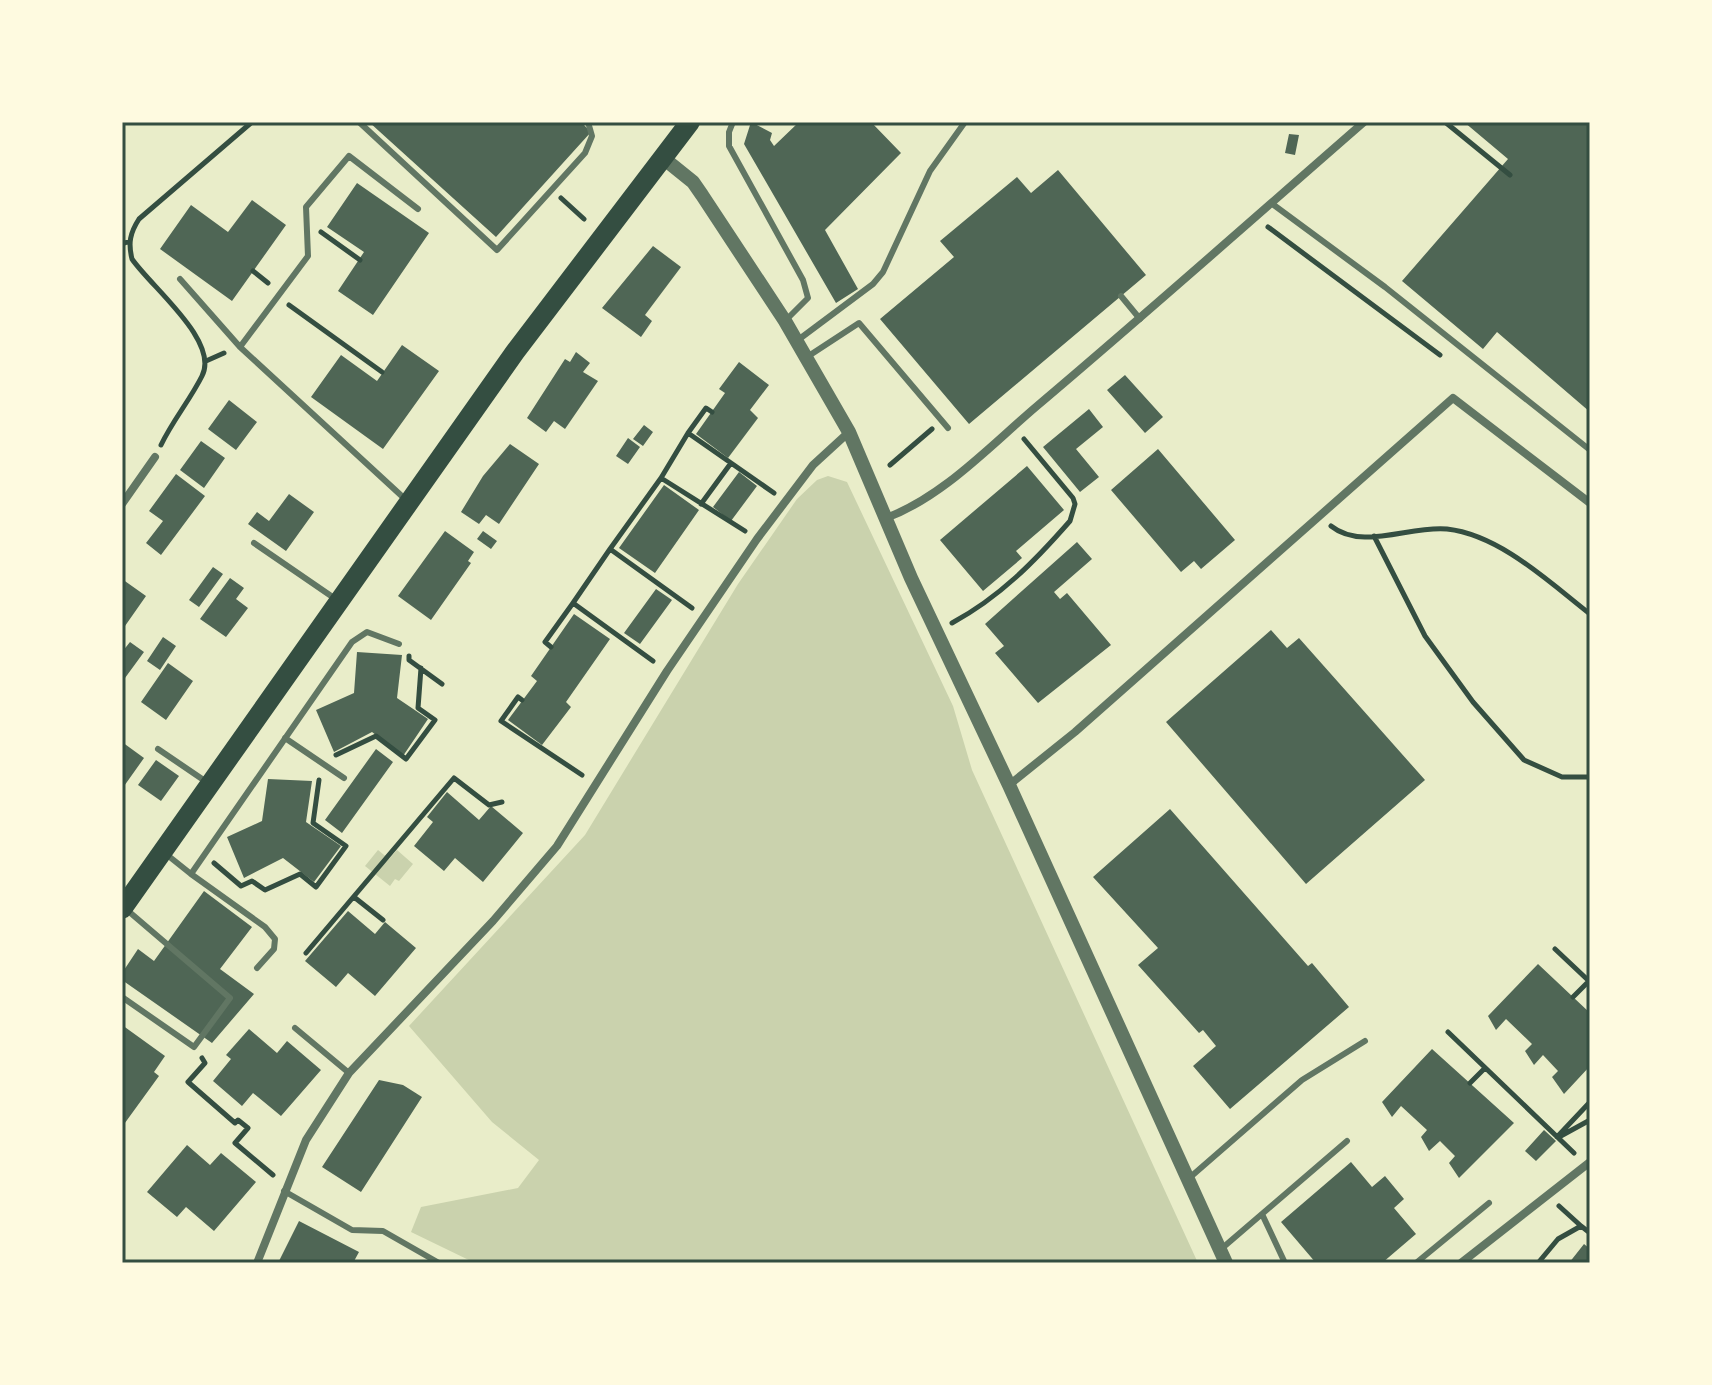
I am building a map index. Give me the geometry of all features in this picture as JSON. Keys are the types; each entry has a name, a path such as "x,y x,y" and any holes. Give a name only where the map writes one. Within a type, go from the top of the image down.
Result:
{"main road":[{"path":"123,908 408,501 690,122"}],"street":[{"path":"886,518 905,511 946,482 1140,319 1364,122"},
{"path":"662,157 693,182 797,340 849,432 936,632 1223,1256"},
{"path":"1009,785 1075,732 1453,398 1590,503"},
{"path":"257,1263 306,1140 349,1073 501,912 557,846 667,671 757,539 813,465 849,432"},
{"path":"122,504 155,457"},
{"path":"1461,1263 1590,1162"}],"lane":[{"path":"359,122 497,250 589,147 593,130 588,122"},
{"path":"733,122 729,146 803,280 808,298 785,321"},
{"path":"797,340 873,284 883,272 930,171 965,122"},
{"path":"240,347 308,256 306,207 349,156 418,209"},
{"path":"1271,203 1385,287 1590,450"},
{"path":"180,279 240,347 408,501"},
{"path":"1121,296 1140,319"},
{"path":"807,357 859,323 948,428"},
{"path":"254,543 338,601"},
{"path":"191,874 352,642 367,632 399,644"},
{"path":"285,738 344,778"},
{"path":"158,749 211,784"},
{"path":"163,852 265,927 275,939 274,949 257,968"},
{"path":"122,997 194,1047 230,998 123,908"},
{"path":"295,1028 349,1073"},
{"path":"1187,1180 1302,1080 1365,1041"},
{"path":"1223,1256 1262,1214 1347,1141"},
{"path":"285,1189 352,1230 383,1231 439,1263"},
{"path":"1416,1263 1489,1203"},
{"path":"1262,1214 1285,1263"}],"path":[{"path":"1445,122 1510,175"},
{"path":"551,190 584,219"},
{"path":"1263,211 1262,223 1442,357"},
{"path":"306,221 360,260"},
{"path":"122,244 130,241"},
{"path":"278,297 382,372"},
{"path":"551,647 545,642 610,549 638,515 688,433 706,408 712,412"},
{"path":"890,465 941,420"},
{"path":"688,433 785,500"},
{"path":"936,632 982,607 1017,579 1070,521 1075,504 1073,498 1024,439"},
{"path":"701,504 731,463"},
{"path":"661,478 757,539"},
{"path":"1317,516 1337,531 1374,536 1446,528 1490,541 1590,614"},
{"path":"1374,536 1425,636 1473,702 1514,749 1524,760 1562,777 1590,777"},
{"path":"610,549 704,616"},
{"path":"573,603 667,671"},
{"path":"399,644 408,649 409,660 442,684"},
{"path":"205,854 241,886 252,881 265,890 300,874 316,887 346,846 313,823 321,762 376,736 406,759 435,720 418,708 421,668"},
{"path":"522,700 518,697 501,721 596,784"},
{"path":"306,953 454,778 489,805 502,802"},
{"path":"354,897 383,920"},
{"path":"1555,949 1589,982 1573,997"},
{"path":"1448,1032 1567,1146"},
{"path":"194,1047 205,1063 188,1082 235,1123 238,1120 248,1128 235,1143 285,1189"},
{"path":"1470,1083 1485,1068"},
{"path":"1558,1137 1590,1102"},
{"path":"1558,1137 1590,1120"},
{"path":"1546,1195 1590,1233"},
{"path":"1538,1263 1558,1239 1581,1226"}],"green space":[{"path":"828,476 847,482 953,706 972,770 1198,1263 475,1263 411,1232 421,1207 518,1188 539,1160 492,1122 409,1026 585,835 738,584 797,499 817,480"},
{"path":"378,850 389,859 397,850 413,864 399,881 395,879 390,886 365,866"}],"building":[{"path":"369,122 581,122 591,132 496,237"},
{"path":"751,122 772,133 770,140 774,146 799,122 871,122 901,153 825,230 858,289 836,303 744,144"},
{"path":"1464,122 1590,122 1590,412 1497,332 1483,349 1402,281 1508,159"},
{"path":"1289,134 1299,135 1295,155 1285,153"},
{"path":"1058,170 1146,275 969,424 880,319 954,257 940,241 1017,177 1031,193"},
{"path":"357,183 429,233 373,315 338,291 364,252 327,227"},
{"path":"252,200 286,225 232,301 160,249 191,205 228,232"},
{"path":"653,246 681,267 645,315 652,321 641,337 602,308"},
{"path":"402,345 439,371 383,449 311,397 341,355 377,381"},
{"path":"576,352 590,363 583,372 598,381 565,429 554,421 546,432 527,418 565,359 570,362"},
{"path":"739,362 769,385 750,410 758,418 728,458 696,434 725,393 719,389"},
{"path":"1125,375 1163,417 1145,433 1107,390"},
{"path":"229,400 257,422 236,450 208,429"},
{"path":"1089,409 1103,427 1076,449 1099,477 1080,492 1043,447"},
{"path":"644,425 653,432 643,446 633,439"},
{"path":"628,438 640,447 628,464 616,456"},
{"path":"201,441 225,458 204,488 180,470"},
{"path":"510,444 539,464 499,524 486,515 479,524 461,512 483,476"},
{"path":"1158,449 1235,540 1201,569 1194,561 1181,572 1111,490"},
{"path":"1027,466 1064,510 1016,551 1022,558 983,591 940,540"},
{"path":"739,472 757,486 731,521 713,507"},
{"path":"176,474 205,496 161,555 146,543 163,521 149,511"},
{"path":"664,485 699,510 655,573 619,548"},
{"path":"289,494 314,512 286,551 248,524 257,512 269,521"},
{"path":"445,531 474,552 468,561 471,563 431,620 398,596"},
{"path":"483,531 497,541 491,549 477,539"},
{"path":"1077,542 1092,559 1054,592 1060,599 1067,593 1111,645 1038,703 995,653 1004,646 985,624"},
{"path":"213,567 223,574 199,607 189,600"},
{"path":"230,578 244,588 236,599 248,608 226,637 200,619"},
{"path":"122,579 146,596 125,626 122,624"},
{"path":"656,589 672,600 640,644 624,633"},
{"path":"574,614 610,639 566,702 571,707 542,745 508,720 537,681 531,676"},
{"path":"1271,630 1287,648 1299,638 1425,780 1306,884 1166,722"},
{"path":"163,637 176,646 160,670 147,661"},
{"path":"130,642 144,652 125,678 122,652"},
{"path":"357,652 402,655 397,698 428,719 403,756 372,732 334,752 316,710 354,693"},
{"path":"168,663 193,681 166,720 141,702"},
{"path":"122,742 144,758 122,789"},
{"path":"376,749 393,762 342,833 325,820"},
{"path":"156,760 179,776 161,801 138,785"},
{"path":"268,779 312,781 306,822 341,846 314,882 283,858 244,878 227,837 262,821"},
{"path":"447,792 479,820 491,806 523,833 483,882 455,858 444,871 414,846 433,822 427,817"},
{"path":"1170,809 1308,966 1312,963 1349,1007 1230,1109 1193,1066 1216,1046 1203,1030 1199,1033 1138,965 1158,948 1093,877"},
{"path":"204,891 252,927 220,969 254,994 212,1043 122,980 122,973 138,949 154,961"},
{"path":"348,911 375,934 385,922 416,948 375,996 348,973 336,987 305,961"},
{"path":"1538,964 1590,1013 1590,1066 1564,1094 1552,1077 1558,1071 1543,1055 1534,1065 1525,1051 1532,1044 1506,1019 1496,1030 1488,1016"},
{"path":"122,1025 165,1056 154,1072 159,1076 122,1127"},
{"path":"249,1029 277,1053 287,1041 321,1070 281,1116 253,1093 242,1106 213,1081 231,1059 226,1055"},
{"path":"1432,1049 1514,1123 1459,1178 1449,1163 1455,1156 1440,1141 1429,1151 1421,1137 1427,1130 1401,1106 1392,1117 1382,1102"},
{"path":"379,1080 403,1085 422,1097 361,1192 322,1167"},
{"path":"1544,1130 1556,1141 1536,1161 1525,1151"},
{"path":"187,1145 210,1165 221,1153 256,1182 214,1231 186,1207 177,1217 147,1192"},
{"path":"1351,1162 1372,1187 1385,1176 1404,1199 1394,1208 1416,1234 1382,1263 1316,1263 1281,1222"},
{"path":"299,1221 359,1252 353,1263 278,1263"},
{"path":"1584,1244 1590,1249 1590,1263 1569,1263"}]}
